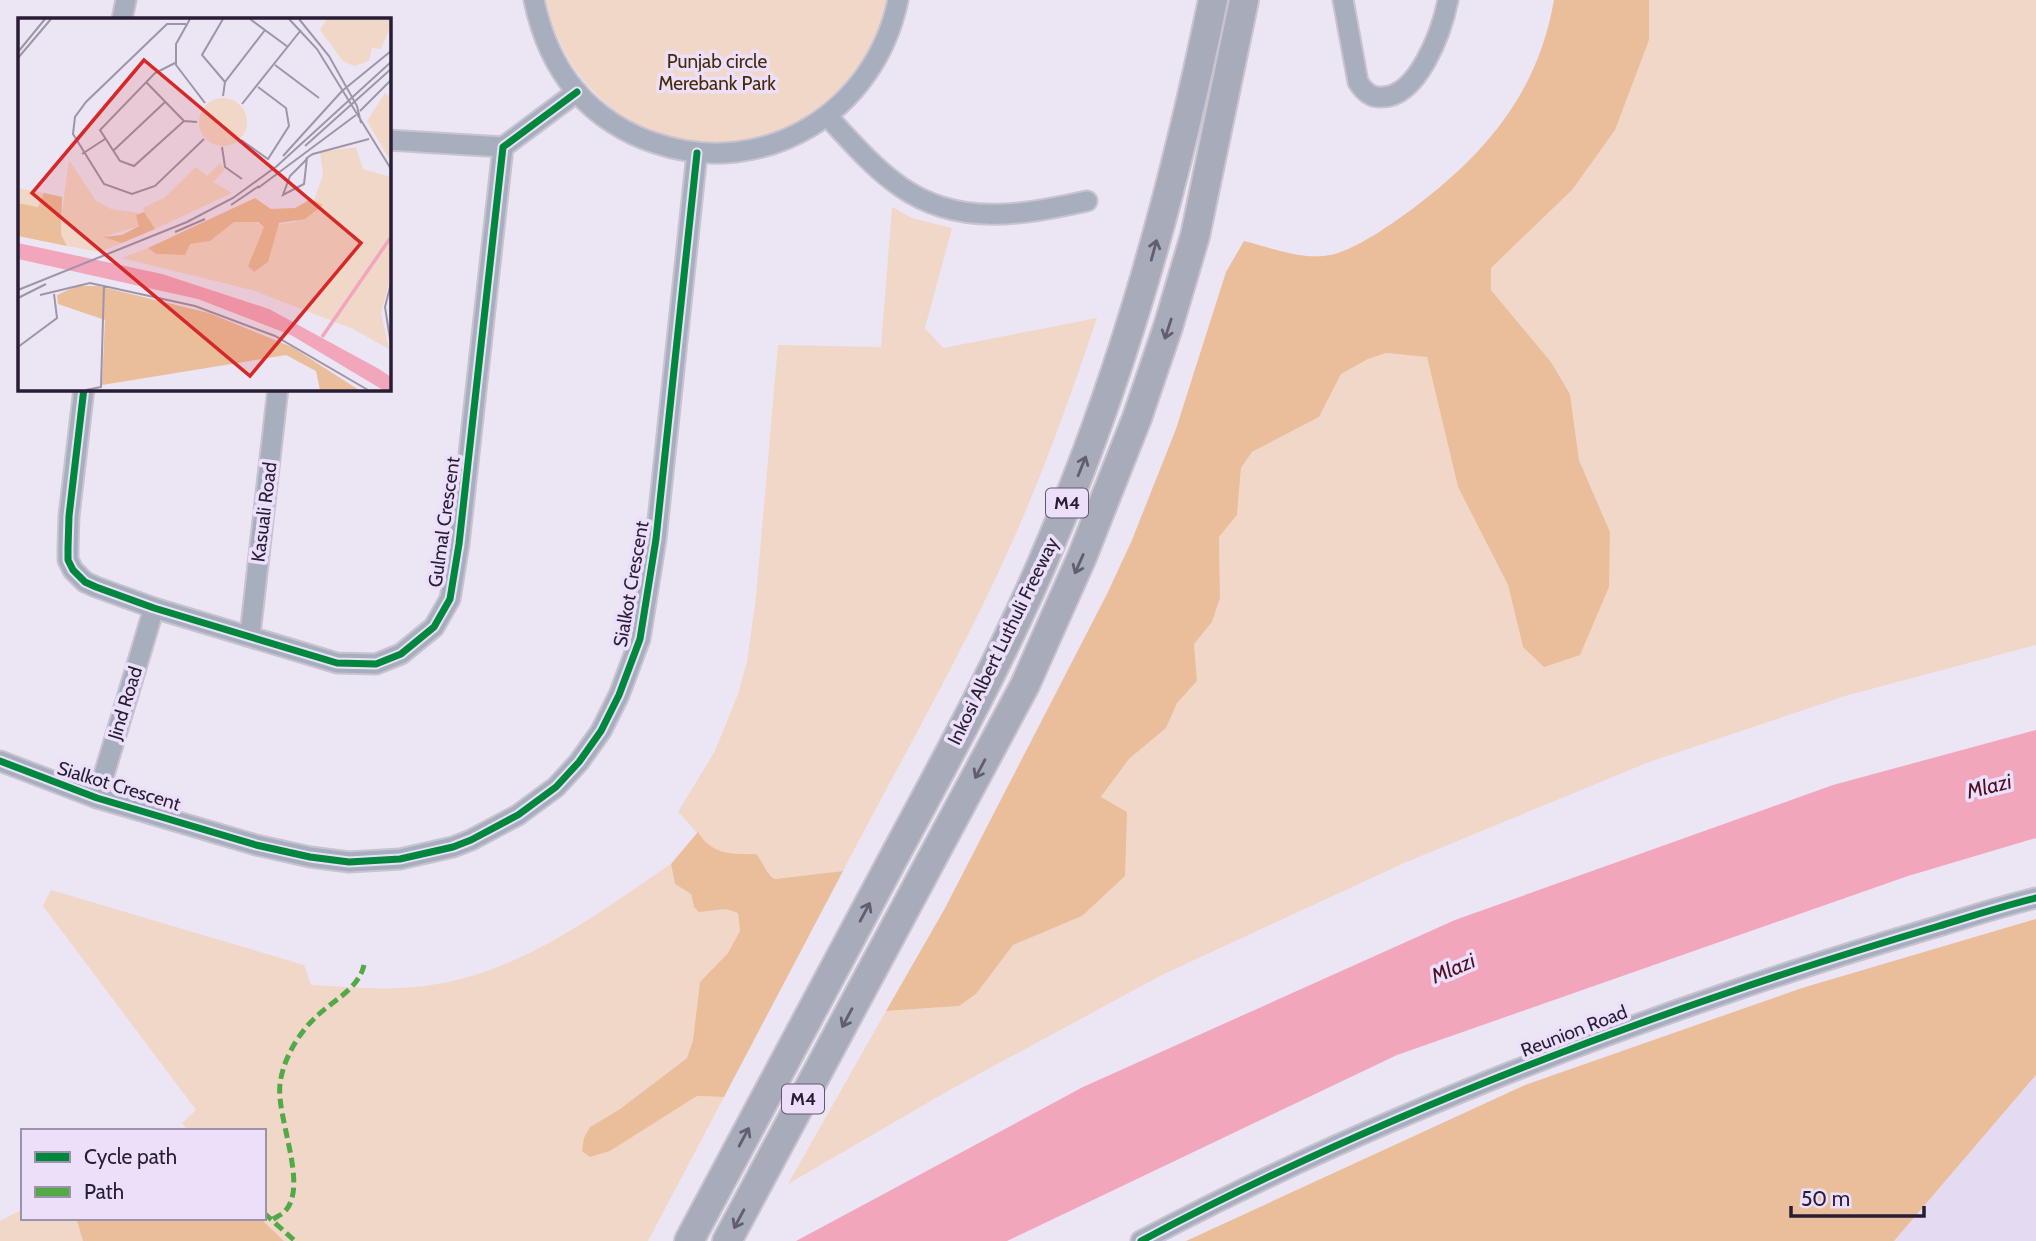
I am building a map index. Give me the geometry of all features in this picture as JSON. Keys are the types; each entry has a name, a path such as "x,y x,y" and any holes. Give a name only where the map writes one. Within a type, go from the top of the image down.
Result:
{"highway":[{"path":"1189,113 1190,37 1194,0"},
{"name":"Inkosi Albert Luthuli Freeway","path":"689,1241 983,689 1052,541 1096,431 1149,270 1189,113 1213,0"},
{"name":"Inkosi Albert Luthuli Freeway","path":"727,1241 1025,685 1082,557 1142,405 1195,236 1244,0"},
{"path":"1195,236 1243,80 1264,0"}],"street":[{"path":"122,18 126,0"},
{"path":"534,0 548,47 560,69 577,92 618,126 642,139 670,148 724,154 778,143 803,132 852,94 873,66 888,35 898,0"},
{"path":"1343,0 1358,82 1364,91 1378,97 1396,93 1416,75 1430,52 1448,0"},
{"path":"390,140 503,147 577,92"},
{"path":"827,116 898,186 941,208 989,216 1019,214 1087,201"},
{"name":"Gulmal Crescent","path":"84,390 69,516 68,560 72,570 85,582 154,608 337,663 376,664 401,654 434,627 450,599 459,544 503,147"},
{"name":"Sialkot Crescent","path":"0,761 97,798 256,845 349,862 416,857 471,840 518,815 566,778 601,731 619,695 639,639 656,539 697,153"},
{"name":"Kasuali Road","path":"250,635 278,390"},
{"name":"Jind Road","path":"97,798 154,608"},
{"name":"Reunion Road","path":"1141,1241 1293,1167 1536,1062 1641,1022 1834,957 1992,908 2036,898"}],"shaded area":[{"path":"1554,0 1649,0 1649,40 1615,130 1572,190 1491,268 1491,290 1551,362 1570,394 1579,460 1610,532 1609,587 1580,655 1544,667 1523,647 1508,585 1458,487 1427,357 1386,353 1368,359 1341,374 1319,417 1252,452 1241,468 1237,515 1219,537 1220,598 1212,622 1194,644 1197,681 1177,703 1166,728 1129,759 1101,797 1127,812 1125,876 1082,916 1013,945 976,994 959,1006 886,1011 944,910 1107,594 1132,540 1176,429 1226,272 1244,241 1291,253 1327,256 1357,245 1411,210 1462,167 1485,144 1504,119 1535,64"},
{"path":"698,832 709,845 723,852 756,854 775,879 843,871 724,1097 697,1096 610,1151 590,1157 582,1151 584,1138 590,1127 620,1109 687,1058 693,1040 700,982 728,953 740,931 738,913 726,909 699,912 694,907 691,894 675,884 671,864"},
{"path":"2036,919 2036,1075 1894,1241 1186,1241 1525,1085 1802,988"},
{"path":"2036,1075 2036,1241 1894,1241"},
{"path":"77,1220 262,1220 284,1241 83,1241"}],"green space":[{"name":"Punjab circle Merebank Park","path":"546,0 887,0 881,26 870,51 839,93 798,124 754,140 709,144 665,136 624,117 589,87 562,48"},
{"path":"1649,0 2036,0 2036,645 1845,696 1649,762 1404,863 1162,975 953,1088 788,1184 886,1011 959,1006 976,994 1013,945 1082,916 1101,798 1129,759 1166,728 1176,703 1197,681 1194,644 1212,622 1220,598 1219,537 1237,515 1241,468 1252,452 1319,417 1341,374 1368,359 1386,353 1427,357 1458,487 1508,585 1523,647 1610,532 1579,460 1570,394 1551,362 1491,290 1491,268 1572,190 1649,40"},
{"path":"892,207 912,218 952,228 925,328 943,348 1097,318 1044,465 1008,551 949,672 843,871 775,879 756,855 726,853 713,849 678,812 715,751 738,694 747,662 756,597 778,345 881,347"},
{"path":"671,864 675,884 691,894 694,907 699,911 726,909 738,913 740,931 728,953 700,982 693,1040 687,1058 620,1109 590,1127 610,1151 697,1096 724,1097 648,1241 284,1241 262,1220 266,1220 266,1129 186,1129 182,1123 196,1110 43,906 51,890 304,965 311,985 368,988 424,986 492,969 524,956 584,922"},
{"path":"21,1210 21,1220 77,1220 83,1241 0,1241 0,1221"}],"water":[{"name":"Mlazi","path":"2036,730 2036,838 1908,876 1397,1055 1007,1241 796,1241 1083,1087 1455,920 1833,785"}],"marked path":[{"path":"273,1219 286,1210 292,1198 294,1184 280,1098 285,1065 304,1029 351,987 364,965"},
{"path":"266,1215 295,1241"}],"cycle path":[{"path":"84,390 69,516 68,560 73,570 85,582 154,608 337,663 376,664 401,654 434,627 450,599 459,544 503,147 577,92"},
{"path":"0,761 97,798 256,845 349,862 400,859 453,847 518,815 556,787 579,762 601,731 619,695 640,639 656,539 697,153"},
{"path":"1141,1241 1283,1170 1503,1075 1727,993 2036,898"}]}
